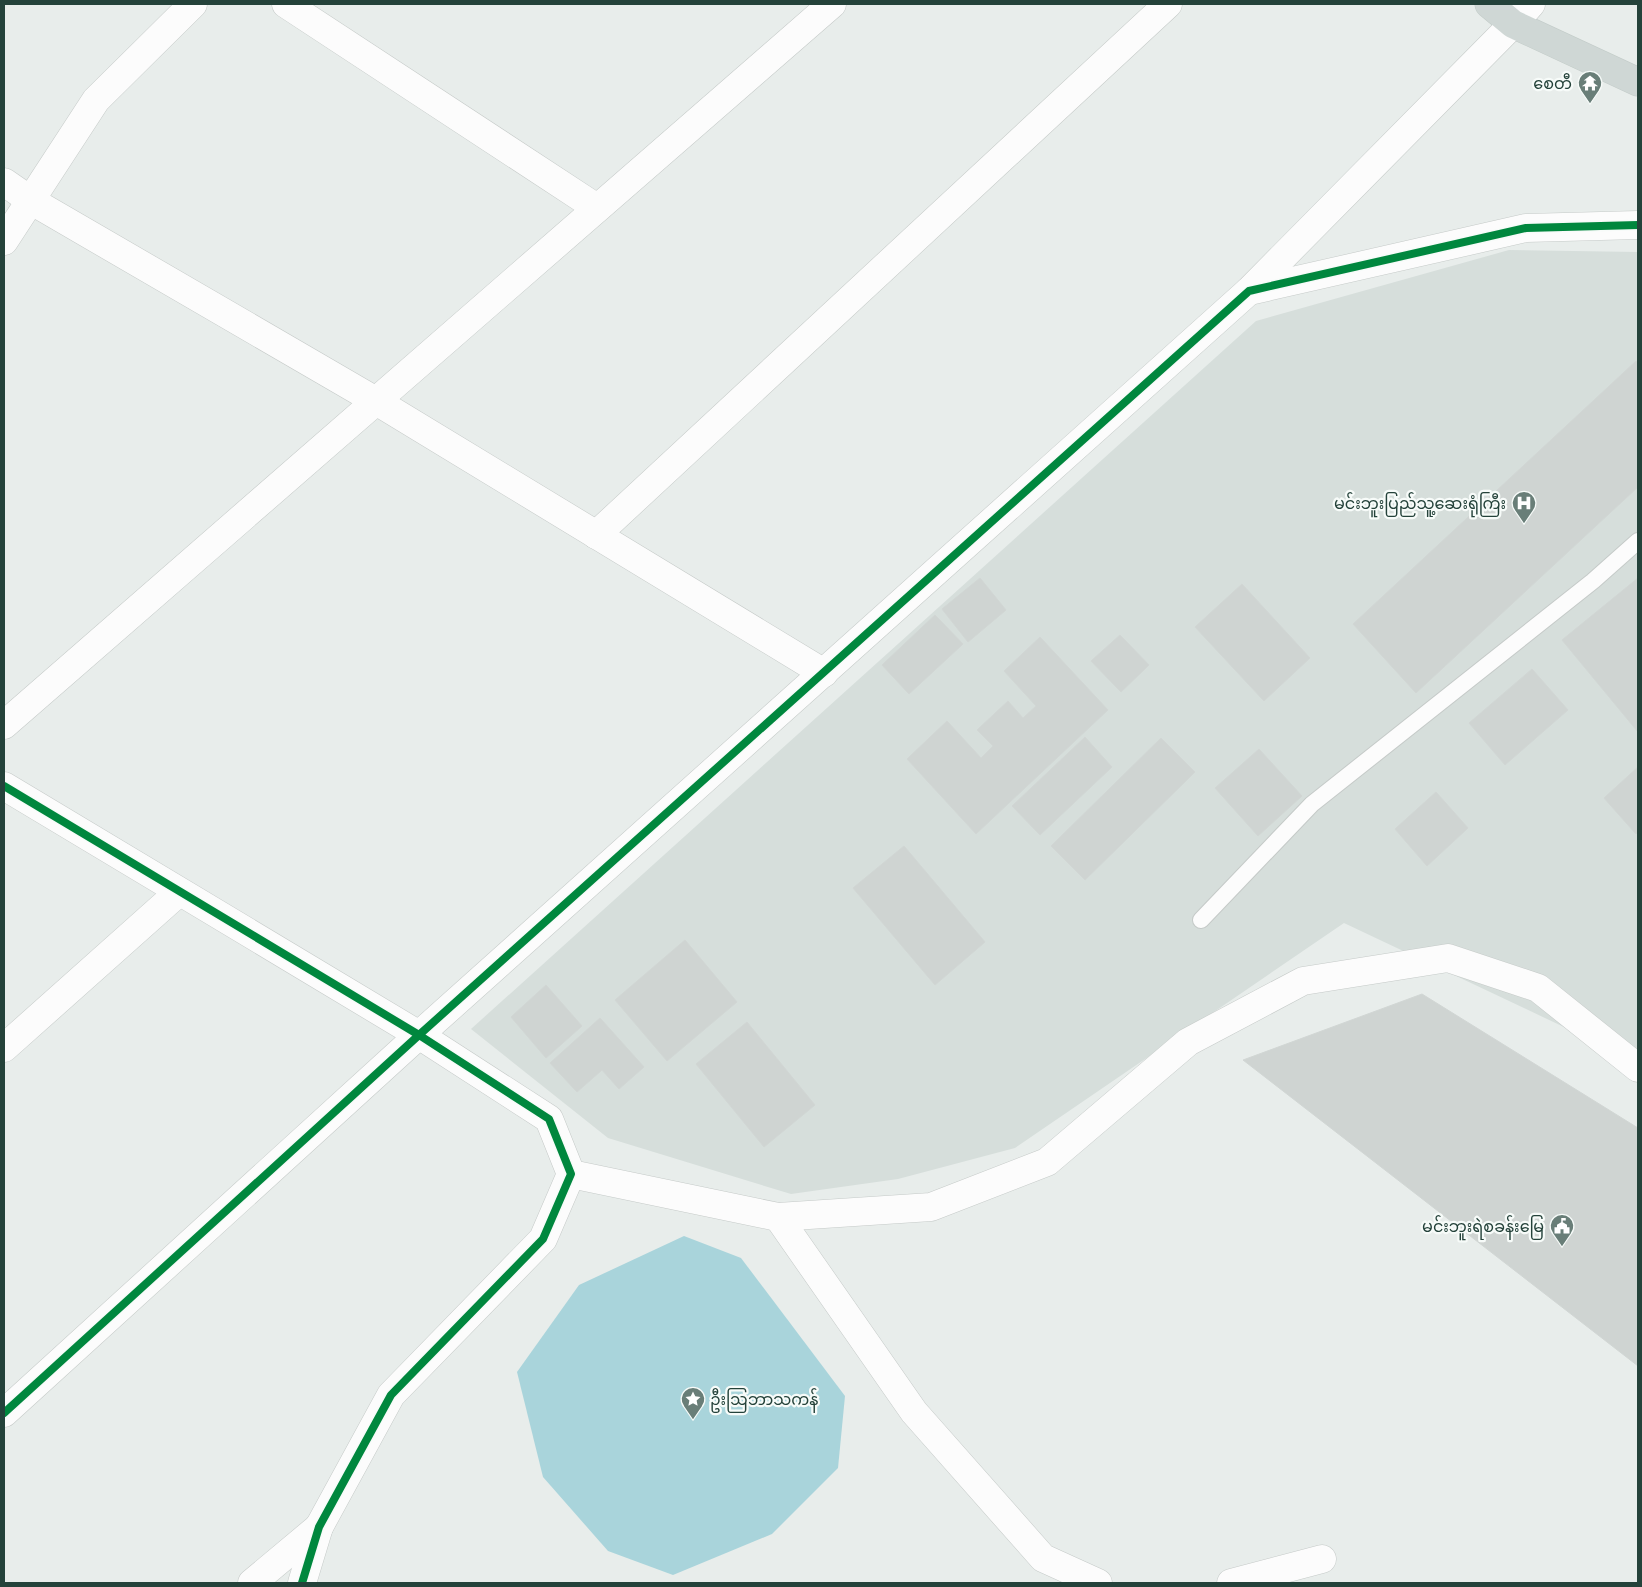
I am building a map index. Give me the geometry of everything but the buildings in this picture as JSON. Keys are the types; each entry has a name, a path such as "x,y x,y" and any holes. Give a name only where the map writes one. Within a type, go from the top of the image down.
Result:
{"main road":[{"path":"1489,4 1513,24 1638,82"}],"street":[{"path":"4,241 96,100 193,4"},
{"path":"286,4 597,208"},
{"path":"4,725 832,4"},
{"path":"596,534 1168,4"},
{"path":"4,1413 419,1035 1249,291 1513,24 1530,4"},
{"path":"4,182 30,200 376,401 824,673"},
{"path":"1249,291 1526,228 1638,225"},
{"path":"4,786 419,1035 549,1119 571,1174 542,1239 391,1396 319,1527 302,1583"},
{"path":"4,1048 179,892"},
{"path":"571,1174 778,1217 931,1207 1047,1162 1188,1042 1303,981 1448,958 1538,988 1638,1068"},
{"path":"778,1217 914,1412 1043,1558 1098,1583"},
{"path":"252,1583 319,1527"},
{"path":"1231,1583 1322,1558"}],"lane":[{"path":"1201,920 1312,804 1593,581 1638,541"}],"shaded area":[{"path":"1509,250 1638,252 1638,1062 1344,923 1015,1148 898,1179 791,1194 608,1138 471,1029 1256,321"}],"water":[{"path":"684,1236 741,1258 845,1396 838,1468 772,1534 673,1575 608,1551 543,1477 517,1372 579,1285"}],"cycle path":[{"path":"4,1413 419,1035 1249,291 1526,228 1638,225"},
{"path":"4,786 419,1035 549,1119 571,1174 543,1239 391,1395 319,1527 302,1583"}],"place":[{"name":"စေတီ","path":"1590,104"},
{"name":"မင်းဘူးပြည်သူ့ဆေးရုံကြီး","path":"1524,524"},
{"name":"မင်းဘူးရဲစခန်းမြေ","path":"1562,1247"},
{"name":"ဦးဩဘာသကန်","path":"693,1420"}]}
